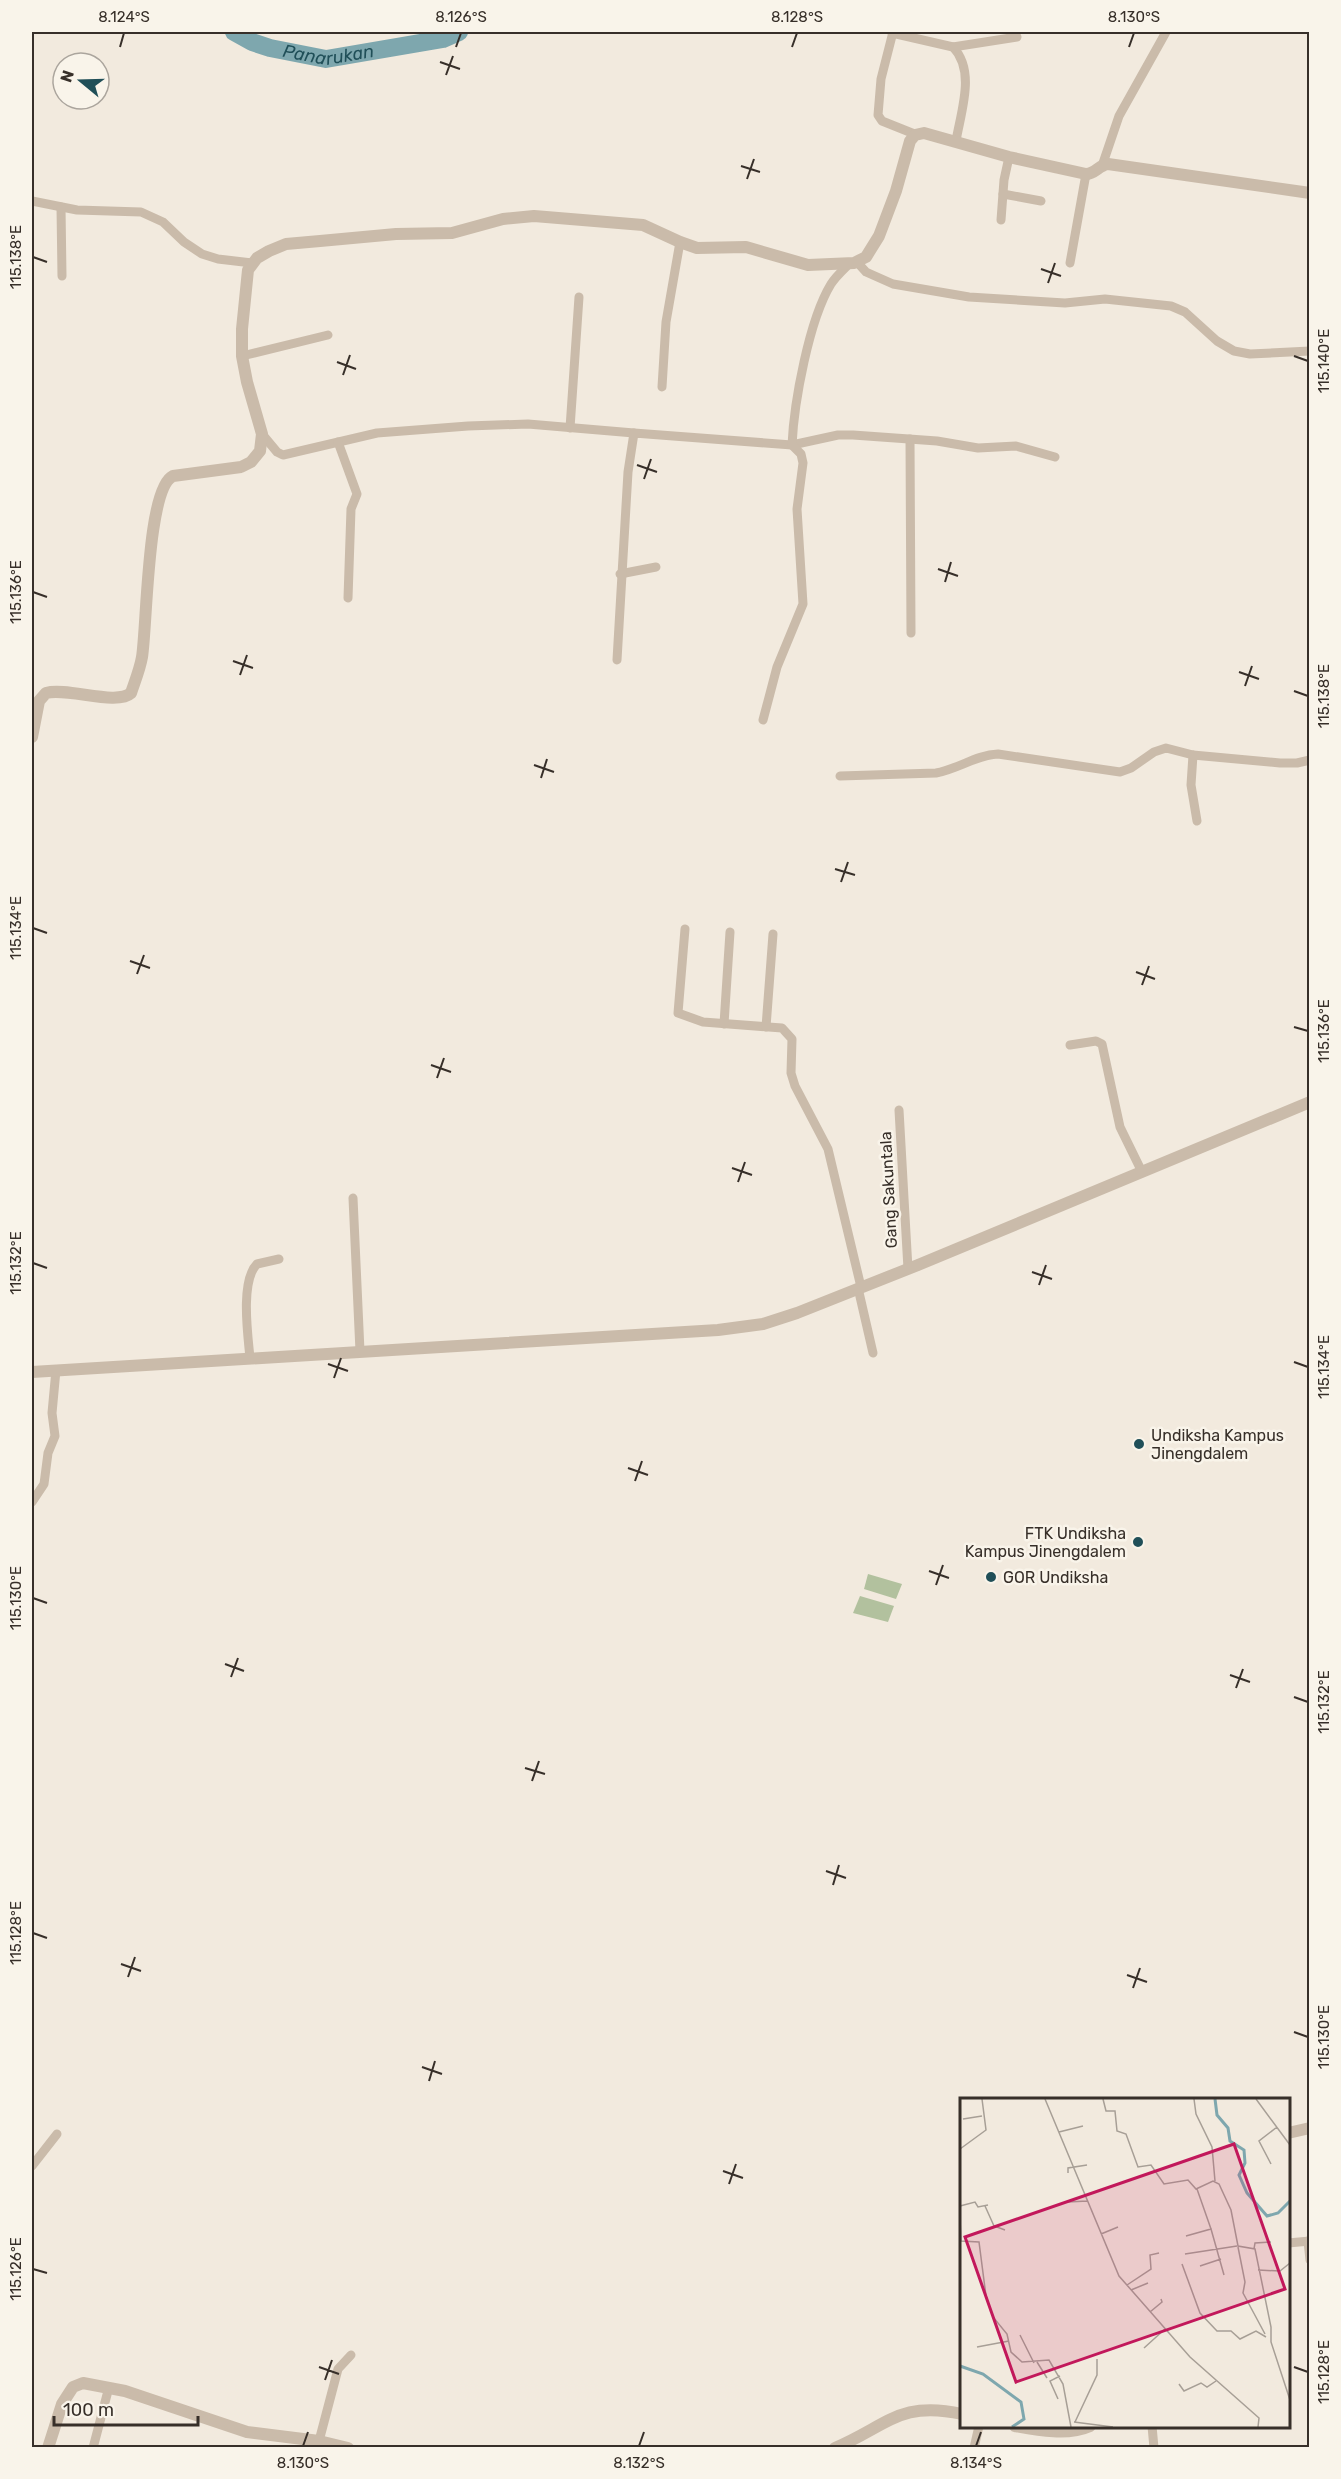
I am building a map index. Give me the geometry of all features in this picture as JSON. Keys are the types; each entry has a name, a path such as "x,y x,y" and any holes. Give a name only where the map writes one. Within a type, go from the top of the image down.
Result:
{"street":[{"path":"1017,37 953,47 893,32 881,79 878,115 882,121 917,135 931,134 1009,157 1086,174 1092,174 1108,164 1310,193"},
{"path":"1102,166 1119,116 1166,32"},
{"path":"953,47 960,56 965,72 956,141"},
{"path":"792,445 796,401 814,330 830,286 853,263 868,254 879,236 896,191 910,141 917,135"},
{"path":"1000,220 1009,157"},
{"path":"1070,263 1086,174"},
{"path":"1003,194 1041,201"},
{"path":"32,201 82,210 141,212 163,222 184,242 202,254 218,259 252,263"},
{"path":"61,207 62,276"},
{"path":"32,737 39,701 46,693 68,692 121,698 131,693 142,656 150,551 164,483 173,476 227,470 246,465 258,455 262,444 262,434 250,396 242,356 245,284 252,263 269,251 286,244 396,234 453,233 503,219 534,216 644,225 680,242 704,248 746,247 808,265 853,263 880,280 910,289 1059,303 1105,299 1171,306 1185,312 1217,341 1234,351 1250,354 1310,351"},
{"path":"662,387 666,322 680,242"},
{"path":"570,428 579,297"},
{"path":"242,356 328,335"},
{"path":"262,434 283,456 376,433 528,424 792,445 838,435 910,439 978,448 1016,446 1054,457"},
{"path":"617,660 620,574 628,472 634,433"},
{"path":"910,439 911,633"},
{"path":"338,442 357,494 351,509 348,598"},
{"path":"763,720 777,667 802,604 797,509 803,463 801,454 792,445"},
{"path":"620,574 656,567"},
{"path":"840,776 936,773 951,770 983,756 998,754 1113,773 1126,771 1162,749 1173,749 1193,755 1290,763 1310,760"},
{"path":"1193,755 1191,785 1197,821"},
{"path":"685,929 678,1013 703,1022 782,1028 792,1039 791,1073 795,1086 828,1149 873,1353"},
{"path":"724,1024 730,932"},
{"path":"766,1027 773,934"},
{"path":"1070,1045 1095,1041 1102,1044 1120,1127 1142,1172"},
{"path":"32,1372 739,1327 775,1320 908,1269 1310,1102"},
{"name":"Gang Sakuntala","path":"899,1110 908,1269"},
{"path":"353,1198 360,1351"},
{"path":"250,1358 247,1315 249,1278 257,1264 279,1259"},
{"path":"32,1502 44,1484 48,1455 55,1436 52,1409 56,1370"},
{"path":"1290,2133 1310,2128"},
{"path":"32,2166 57,2134"},
{"path":"1290,2243 1309,2241 1310,2260"},
{"path":"319,2441 338,2368 351,2355"},
{"path":"48,2448 59,2410 73,2387 83,2383 109,2387 247,2432 319,2441 348,2448"},
{"path":"93,2448 109,2387"},
{"path":"835,2448 902,2413 929,2409 960,2414"},
{"path":"974,2448 979,2428"},
{"path":"1028,2428 1065,2431 1086,2428"},
{"path":"1152,2428 1154,2448"}],"green space":[{"path":"868,1574 902,1584 896,1599 864,1589"},
{"path":"860,1596 894,1606 888,1622 853,1613"}],"waterway":[{"name":"Panarukan","path":"234,32 252,42 270,48 326,59 443,39 459,32"}],"place":[{"name":"Undiksha Kampus Jinengdalem","path":"1139,1444"},
{"name":"FTK Undiksha Kampus Jinengdalem","path":"1138,1542"},
{"name":"GOR Undiksha","path":"991,1577"}]}
